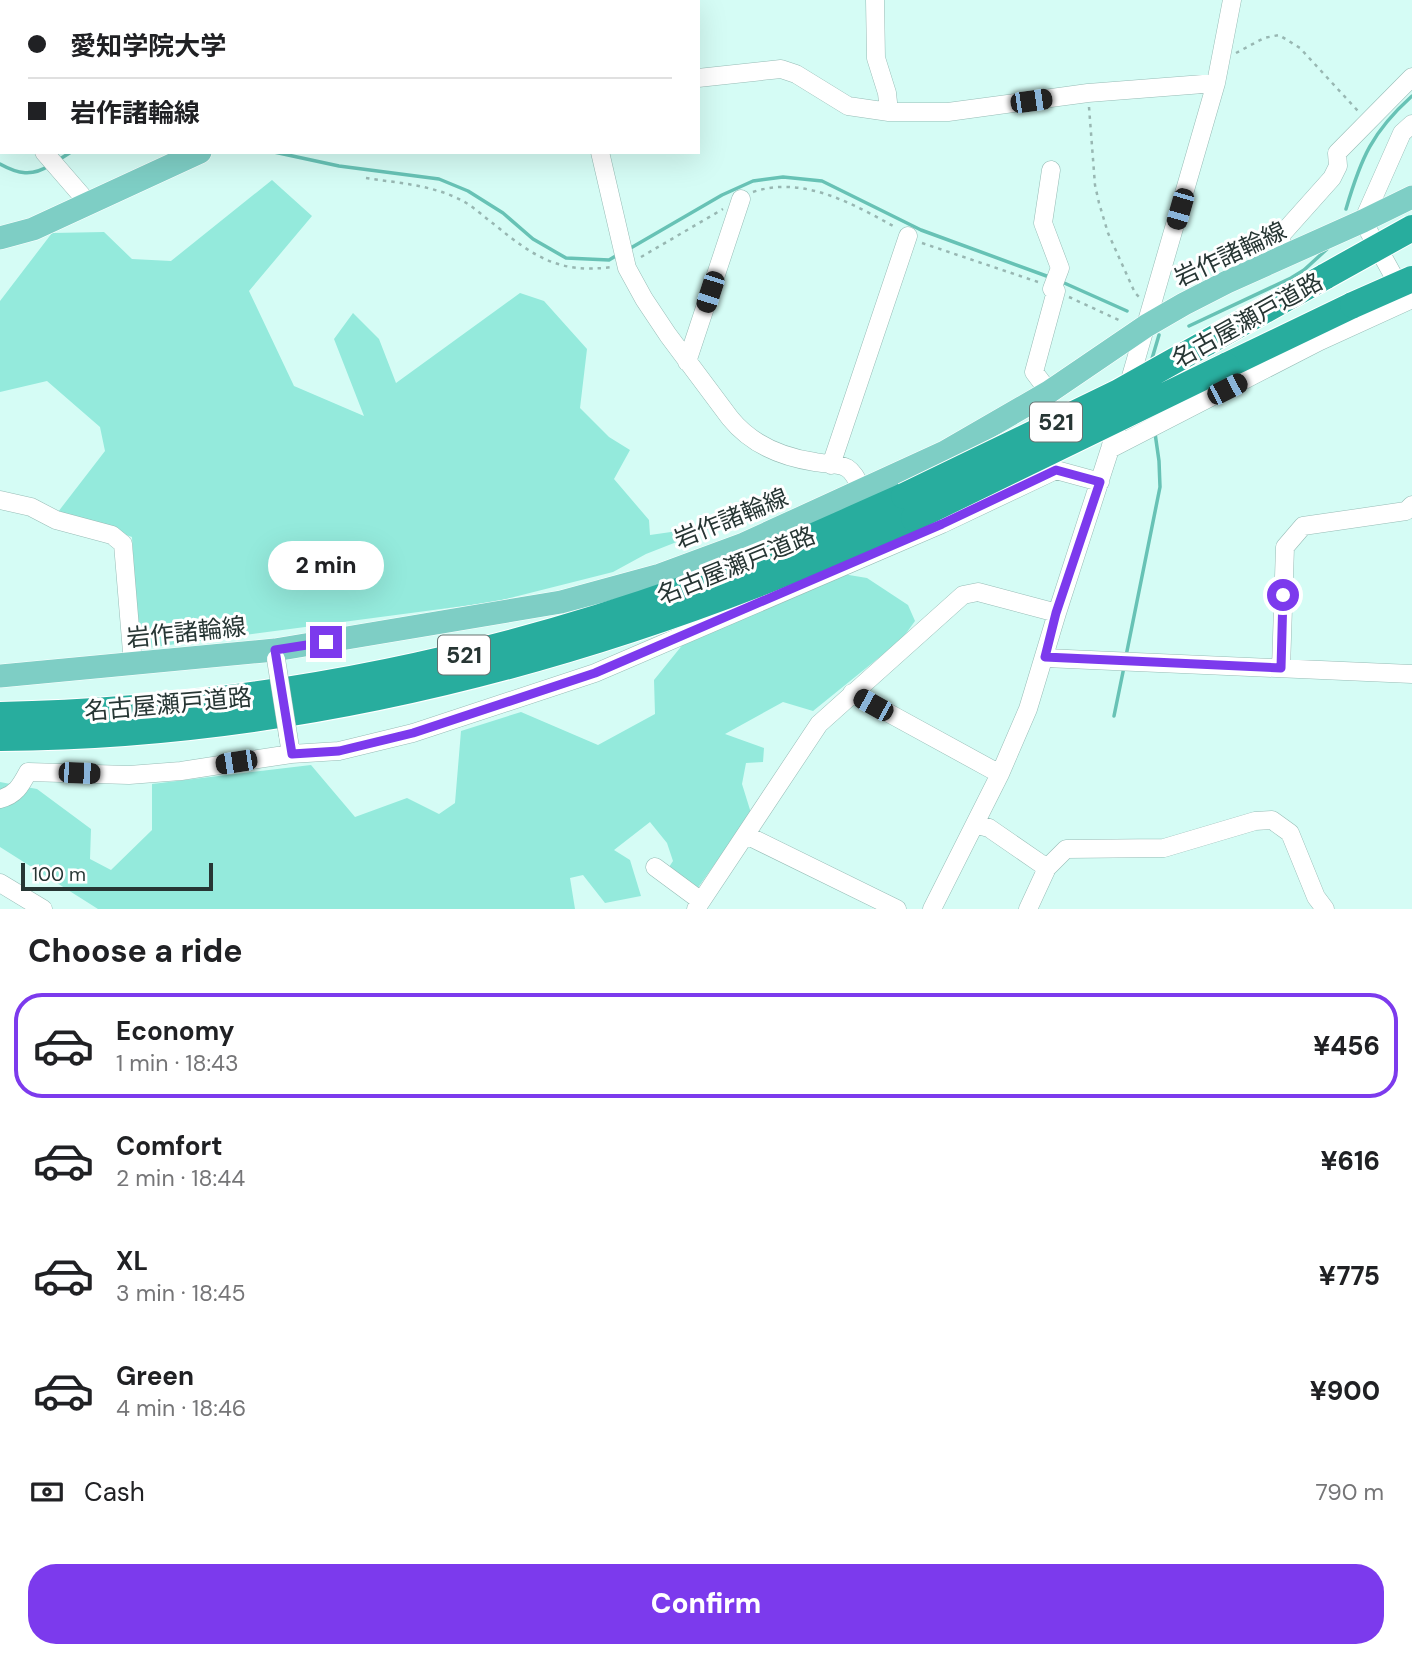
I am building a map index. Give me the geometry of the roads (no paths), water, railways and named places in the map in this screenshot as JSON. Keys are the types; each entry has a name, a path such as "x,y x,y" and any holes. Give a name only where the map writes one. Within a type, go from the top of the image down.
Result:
{"highway":[{"name":"名古屋瀬戸道路","path":"0,738 186,729 359,701 435,686 538,658 693,608 812,562 1412,228"},
{"name":"名古屋瀬戸道路","path":"0,715 181,705 262,695 354,679 492,648 685,588 791,546 909,507 1226,366 1353,305 1411,296"}],"main road":[{"path":"0,238 33,229 196,154"},
{"name":"岩作諸輪線","path":"0,676 275,655 548,604 648,579 744,544 945,452 1049,392 1146,326 1227,282 1412,197"}],"street":[{"path":"875,0 876,58 887,93 889,112"},
{"path":"932,909 1000,774 1028,709 1056,613 1110,449 1216,83 1232,0"},
{"path":"700,78 781,69 796,74 848,106 889,112 948,112 1088,93 1216,83"},
{"path":"1287,255 1281,242 1282,234 1332,178 1338,166 1337,153 1412,77"},
{"path":"1110,449 1411,296 1363,221 1402,133 1412,124"},
{"path":"46,154 89,204"},
{"path":"600,154 625,263 644,299 687,362 737,427 751,439 778,453 849,469 863,491"},
{"path":"1049,392 1034,372 1034,366 1053,307 1056,291 1052,289 1057,280 1059,261 1043,223 1051,170"},
{"path":"687,362 741,199"},
{"path":"831,465 908,236"},
{"path":"0,799 11,796 21,786 28,772 130,775 181,771 292,754 339,751 413,733 595,673 942,524 1056,470 1100,482"},
{"path":"0,500 119,538 123,544 134,664"},
{"path":"1281,668 1285,547 1303,526 1406,511 1412,505"},
{"path":"655,867 699,905 819,724 963,595 978,592 1056,613"},
{"path":"275,655 292,754"},
{"path":"1045,657 1412,674"},
{"path":"852,693 1000,774"},
{"path":"1028,909 1047,868 1066,849 1164,848 1255,821 1272,820 1290,833 1316,897 1325,909"},
{"path":"975,824 989,828 1047,868"},
{"path":"746,835 897,909"},
{"path":"0,883 43,909"}],"waterway":[{"path":"1346,209 1363,160 1377,134 1412,96"},
{"path":"60,159 68,154"},
{"path":"283,154 339,166 439,179 468,191 503,213 533,239 566,258 609,260 619,254"},
{"path":"0,164 25,173 50,165"},
{"path":"629,249 722,195 753,181 783,177 822,181 921,230 1052,278"},
{"path":"1189,326 1291,278 1327,249"},
{"path":"1062,282 1127,311"},
{"path":"1151,362 1159,335"},
{"path":"1126,656 1160,487 1155,433"},
{"path":"1114,716 1124,667"}]}
